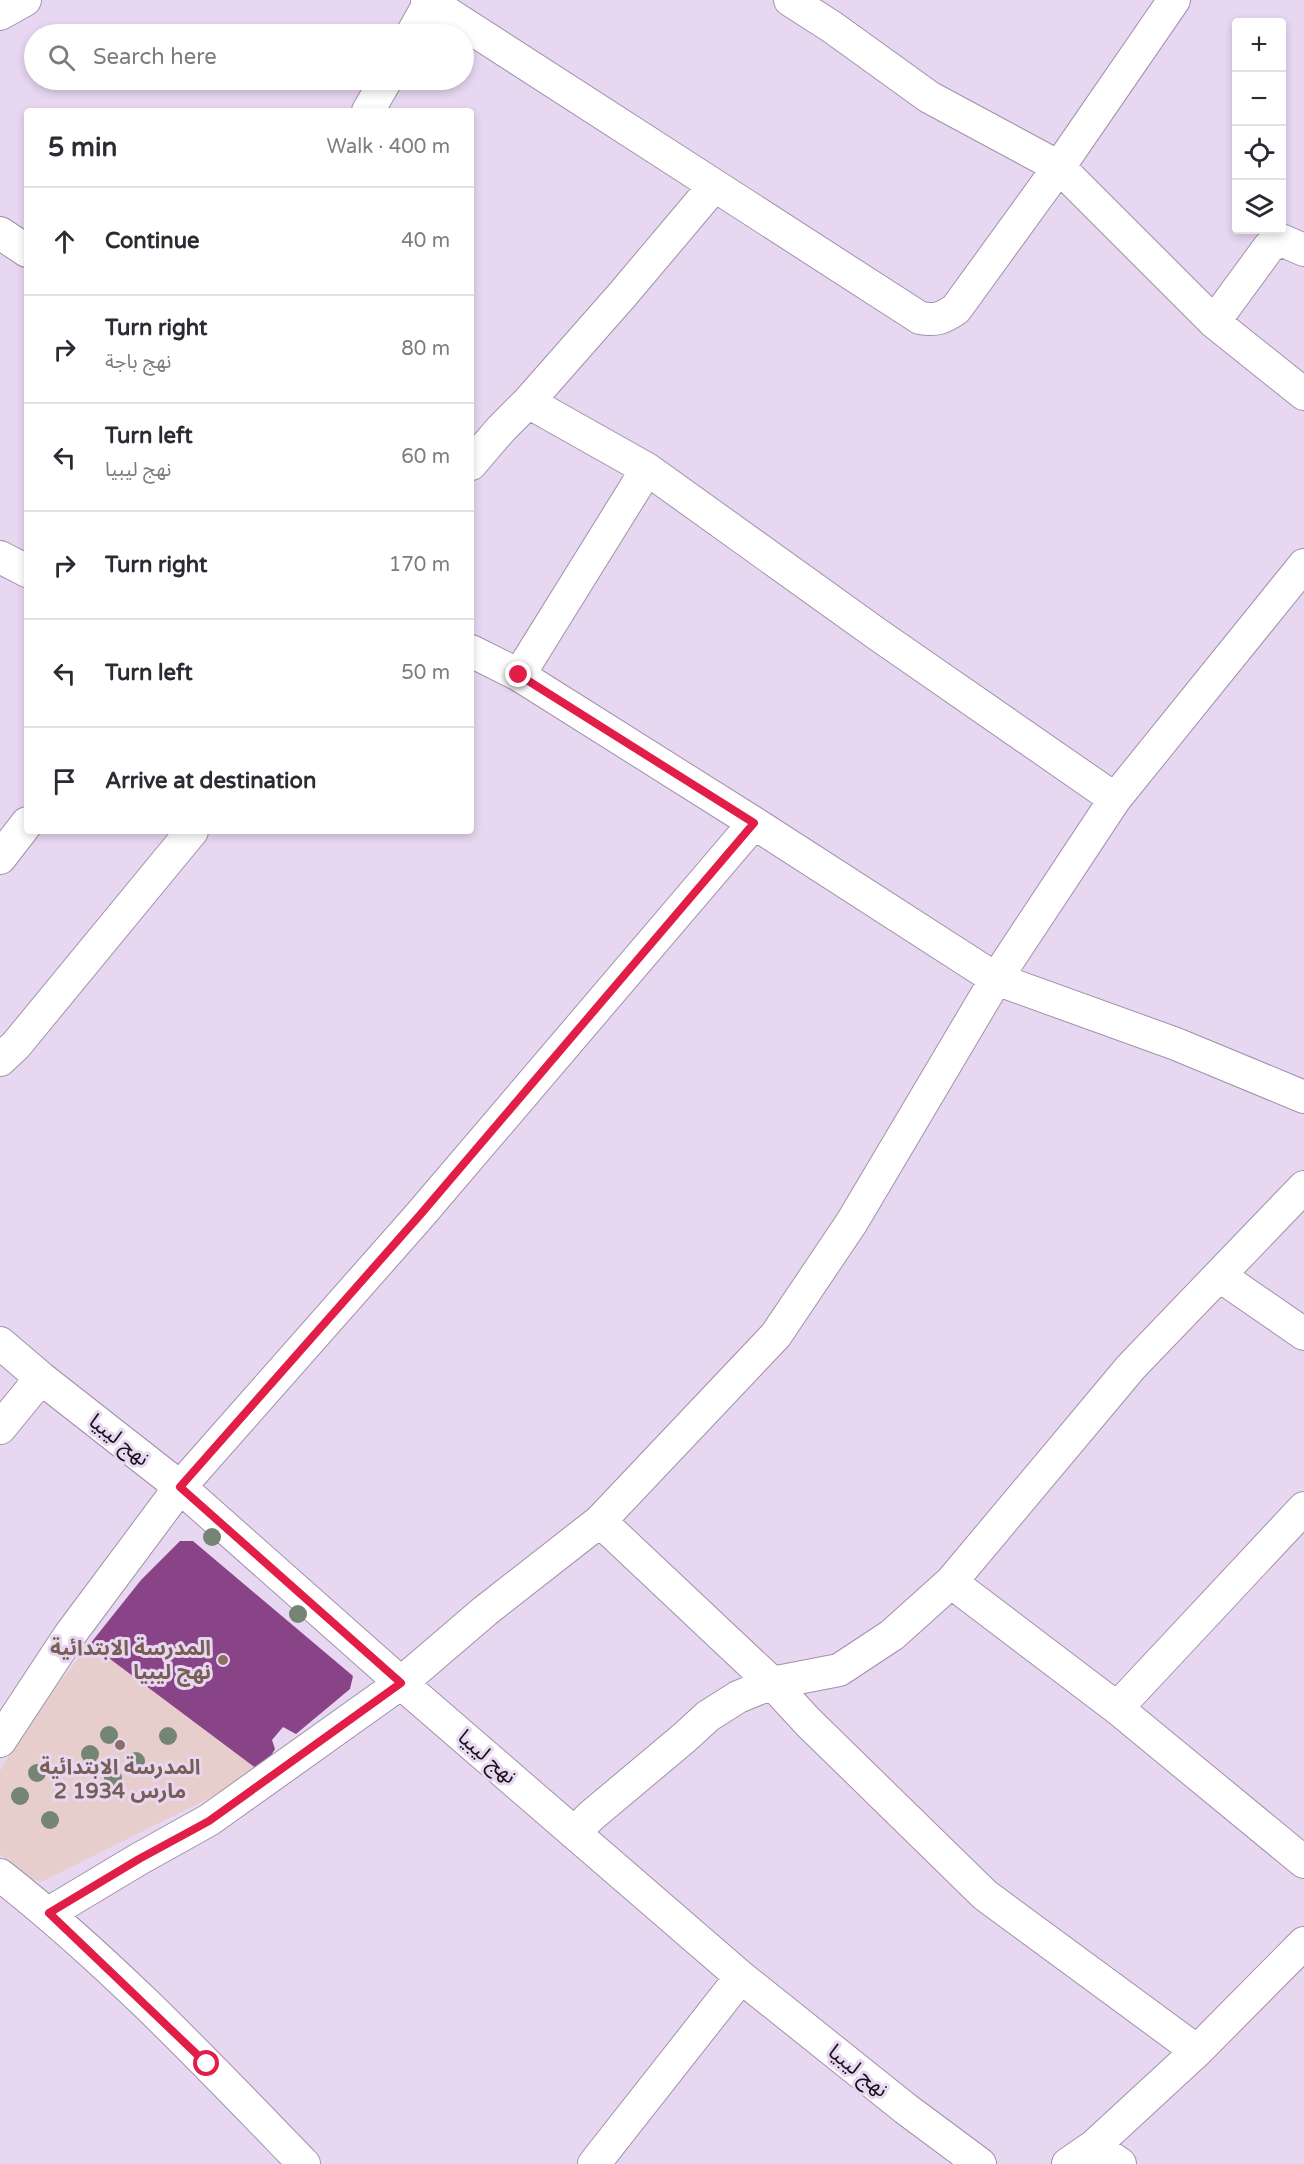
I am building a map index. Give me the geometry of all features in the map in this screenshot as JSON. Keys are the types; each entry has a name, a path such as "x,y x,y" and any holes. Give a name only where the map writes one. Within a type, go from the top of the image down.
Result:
{"street":[{"path":"0,14 26,0"},
{"path":"790,0 832,27 929,97 1059,167 1214,322 1304,394"},
{"path":"474,30 920,318 933,320 943,318 956,309 1059,167 1174,0"},
{"path":"417,24 429,1 464,24"},
{"path":"370,108 380,90"},
{"path":"474,460 623,294 714,186"},
{"path":"0,232 24,248"},
{"path":"1214,322 1269,247 1281,240 1304,250"},
{"path":"528,402 647,469 877,634 1115,799"},
{"path":"519,675 647,469"},
{"path":"0,557 24,569"},
{"path":"49,1913 209,1821 401,1683 485,1611 600,1521 776,1335 852,1222 996,979 1115,799 1304,565"},
{"path":"474,652 519,675 996,979 1176,1044 1304,1097"},
{"path":"0,1741 69,1636 180,1487 420,1215 754,823"},
{"path":"0,858 24,827"},
{"path":"0,1060 16,1045 190,834"},
{"path":"574,1833 708,1716 738,1697 772,1683 843,1668 892,1635 951,1582 1131,1367 1304,1187"},
{"path":"1220,1276 1304,1334"},
{"name":"نهج ليبيا","path":"0,1343 180,1487 401,1683 741,1977 906,2109 980,2164"},
{"path":"0,1428 41,1378"},
{"path":"1117,1708 1304,1508"},
{"path":"600,1521 772,1683 808,1722 985,1894 1197,2051"},
{"path":"951,1582 1117,1708 1304,1862"},
{"path":"0,1875 49,1913 207,2064 304,2164"},
{"path":"1068,2164 1094,2146 1197,2051 1304,1943"},
{"path":"594,2164 741,1977"},
{"path":"1094,2146 1120,2164"}],"shaded area":[{"name":"المدرسة الابتدائية 2 مارس 1934","path":"90,1644 261,1772 41,1882 24,1875 0,1854 0,1771 30,1719"}],"building":[{"name":"المدرسة الابتدائية نهج ليبيا","path":"180,1541 193,1541 353,1676 350,1689 296,1734 283,1727 272,1740 275,1749 261,1772 90,1644 141,1580"}],"place":[{"name":"المدرسة الابتدائية نهج ليبيا","path":"223,1660"},
{"name":"المدرسة الابتدائية 2 مارس 1934","path":"120,1745"}],"route":[{"path":"207,2064 49,1913 173,1839 209,1821 401,1683 180,1487 420,1215 754,823 519,675"}]}
